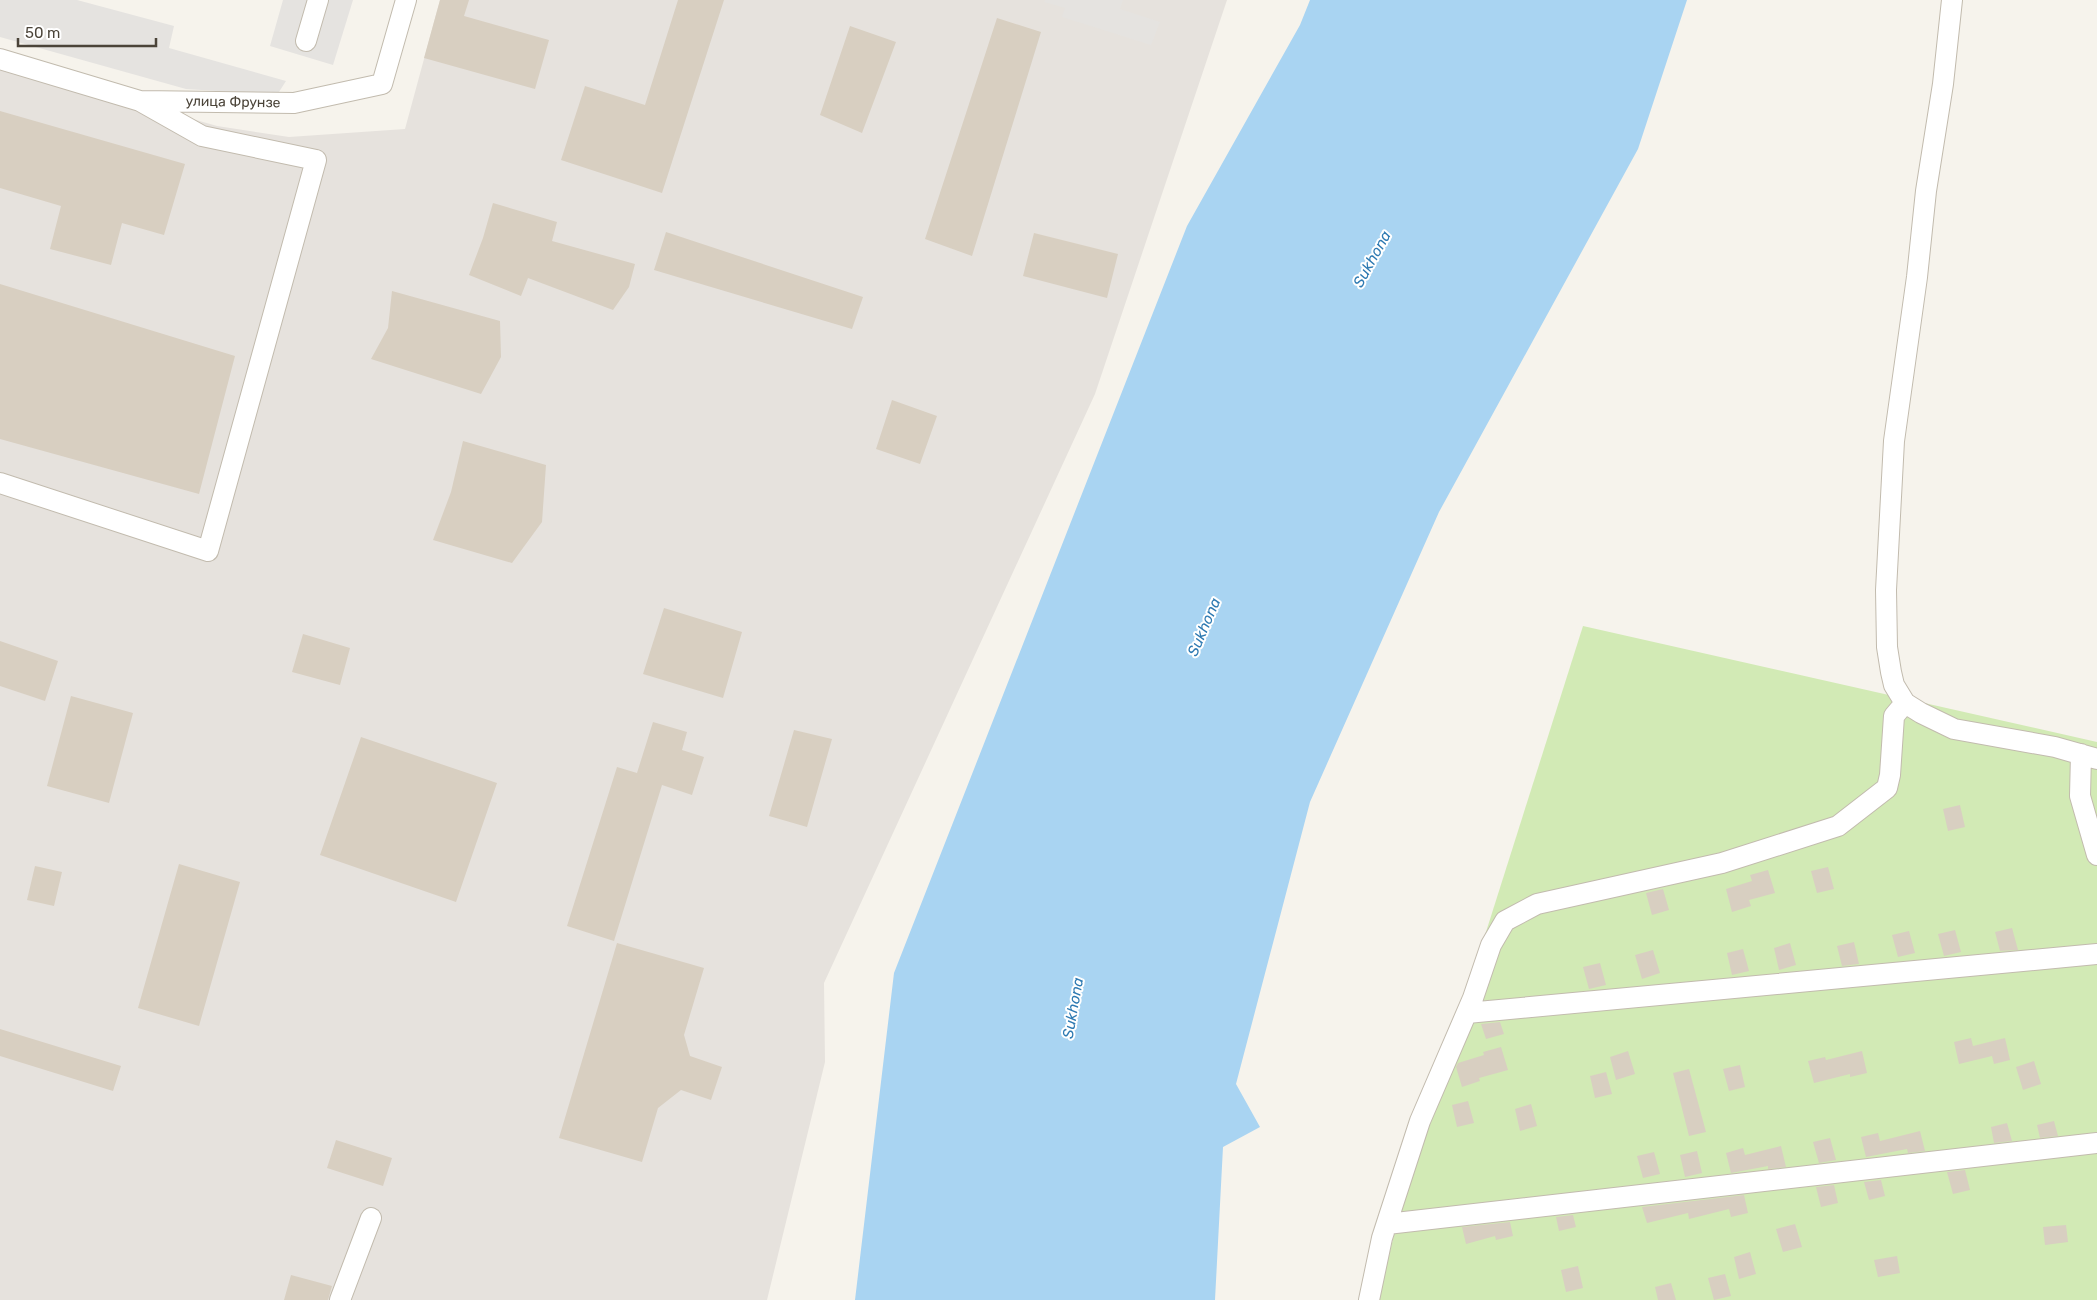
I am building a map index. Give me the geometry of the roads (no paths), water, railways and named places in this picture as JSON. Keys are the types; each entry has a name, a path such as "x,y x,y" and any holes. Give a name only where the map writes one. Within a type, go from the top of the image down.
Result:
{"street":[{"path":"306,41 318,0"},
{"name":"улица Фрунзе","path":"0,59 140,101 294,103 382,84 406,0"},
{"path":"1952,0 1943,84 1926,191 1917,277 1894,441 1886,590 1887,647 1894,685 1905,703 1921,713 1954,729 2056,747 2089,757 2080,796 2097,855"},
{"path":"0,483 208,551 316,160 202,136 140,101"},
{"path":"1369,1300 1387,1224 1420,1121 1467,1013 1491,945 1505,921 1537,904 1722,863 1838,826 1887,788 1890,774 1894,716 1905,703"},
{"path":"1467,1013 2097,954"},
{"path":"1387,1224 2097,1143"},
{"path":"340,1300 371,1218"}],"water":[{"name":"Sukhona","path":"1310,0 1687,0 1638,149 1439,512 1310,802 1236,1084 1260,1127 1223,1147 1215,1300 855,1300 894,973 1187,226 1300,25"}]}
